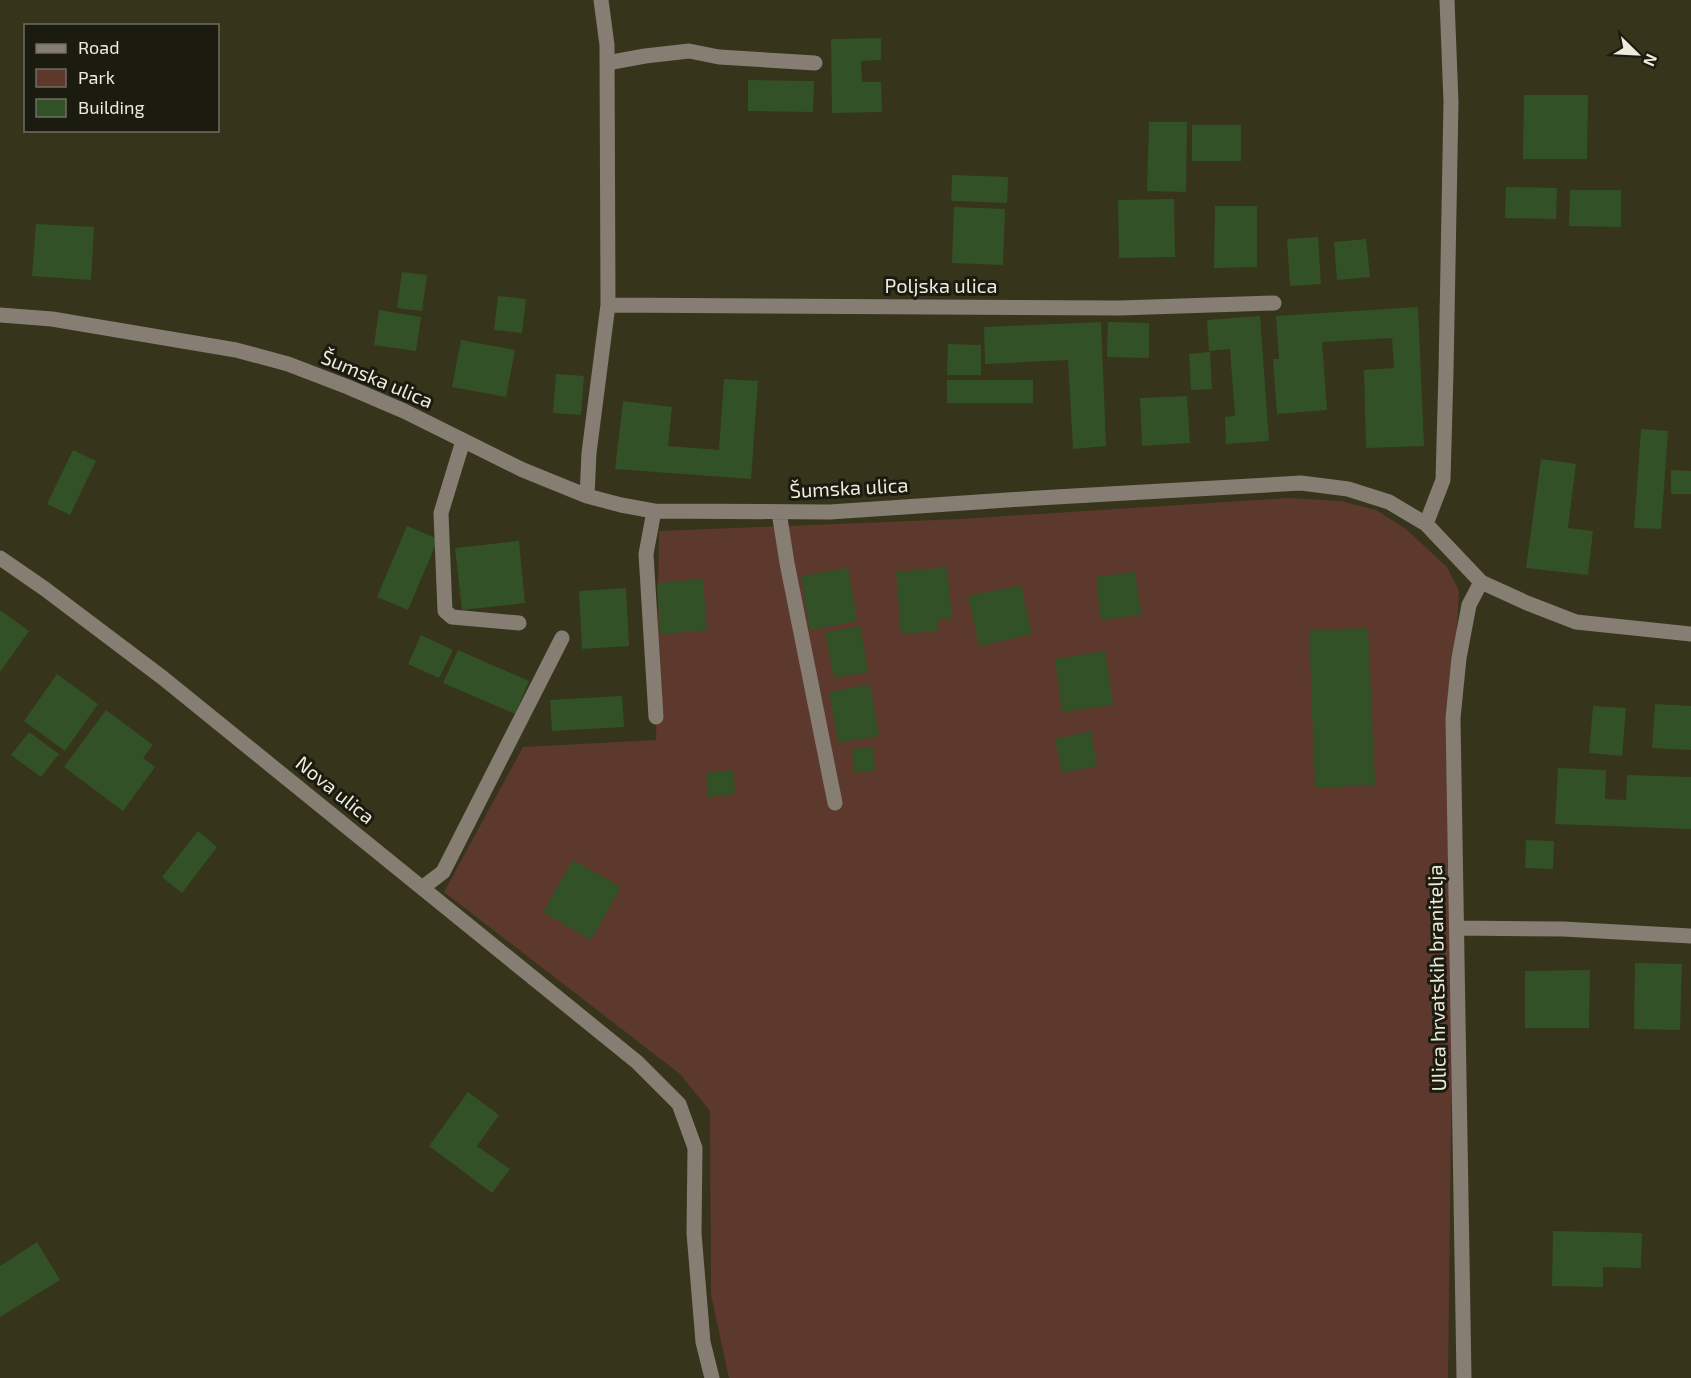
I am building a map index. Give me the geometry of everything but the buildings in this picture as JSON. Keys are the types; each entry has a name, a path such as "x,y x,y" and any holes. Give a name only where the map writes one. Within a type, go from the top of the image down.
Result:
{"street":[{"path":"587,496 589,453 608,305 607,45 601,0"},
{"path":"1426,524 1443,480 1450,102 1447,0"},
{"path":"607,63 689,51 718,57 815,63"},
{"name":"Poljska ulica","path":"608,305 1120,308 1274,303"},
{"name":"Šumska ulica","path":"0,315 52,319 236,350 277,361 348,387 404,411 523,470 587,496 654,511 830,512 1301,483 1348,489 1389,502 1426,524 1481,582 1527,603 1576,622 1691,634"},
{"path":"463,441 441,513 445,611 452,617 519,623"},
{"path":"654,511 646,554 656,717"},
{"path":"779,512 787,563 836,802"},
{"name":"Nova ulica","path":"0,558 163,678 638,1062 679,1104 695,1148 694,1233 703,1342 712,1378"},
{"name":"Ulica hrvatskih branitelja","path":"1464,1378 1453,718 1459,657 1469,605 1481,582"},
{"path":"422,888 442,872 561,638"},
{"path":"1458,928 1563,929 1691,936"}],"green space":[{"path":"1288,498 1341,501 1376,510 1406,529 1447,567 1459,591 1448,1378 729,1378 711,1295 710,1111 680,1074 444,892 523,747 656,740 659,531 960,519"}]}
